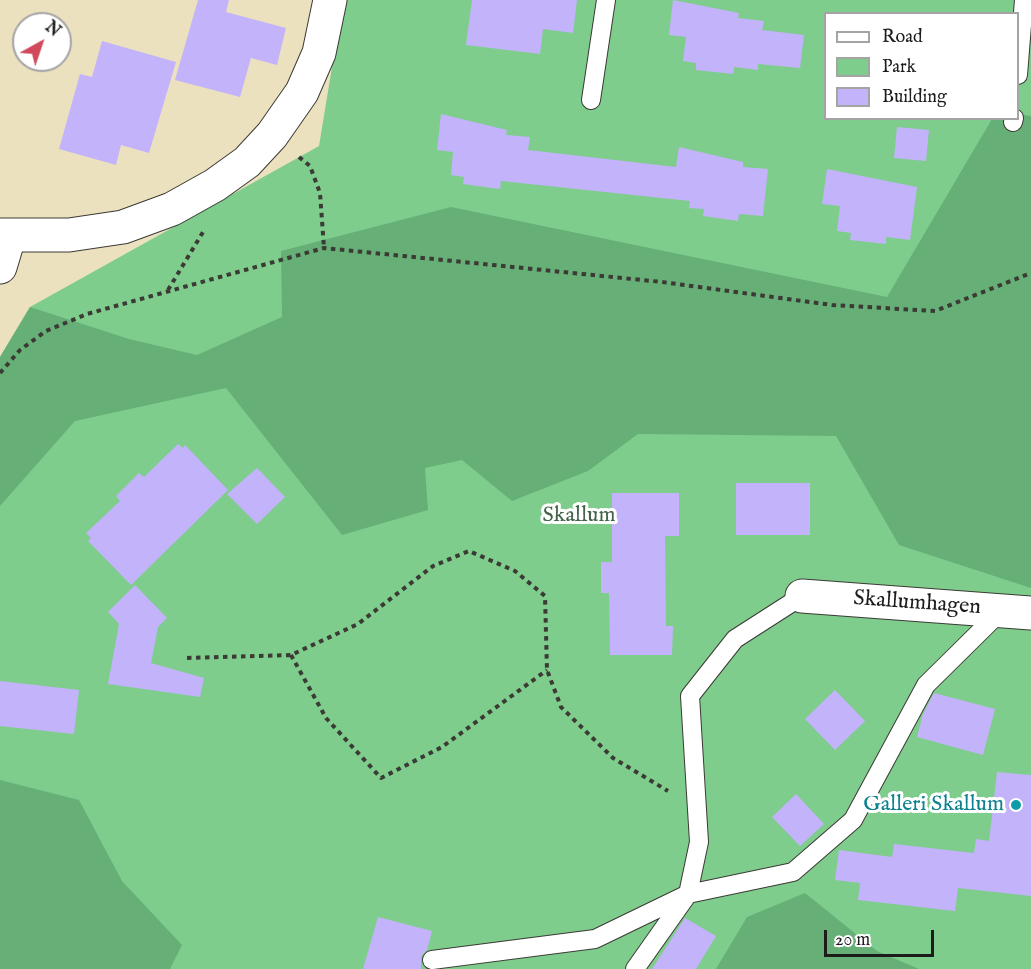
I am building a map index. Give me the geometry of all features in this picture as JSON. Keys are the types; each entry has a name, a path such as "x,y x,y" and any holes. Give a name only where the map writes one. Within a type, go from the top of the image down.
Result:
{"street":[{"path":"3,246 123,227 172,209 215,185 239,168 273,135 302,92 319,53 330,0"},
{"name":"Skallumhagen","path":"802,596 1016,612"}],"lane":[{"path":"591,100 606,0"},
{"path":"1019,54 1024,0"},
{"path":"635,969 688,894 699,842 690,696 735,639 802,596"},
{"path":"432,960 595,939 688,894 793,872 853,820 926,685 1016,612"}],"path":[{"path":"273,135 310,166 321,193 324,248"},
{"path":"0,373 20,350 46,331 87,314 324,248 662,282 832,305 935,311 1031,273"},
{"path":"187,658 291,655 358,624 433,566 469,551 515,571 545,596 546,670 561,706 613,758 697,808"},
{"path":"291,655 326,718 381,778 442,747 546,670"}],"green space":[{"name":"Skallum","path":"343,0 1031,0 1031,969 0,969 0,357 30,307 319,146"},
{"path":"1019,114 1031,116 1031,588 899,545 836,436 638,434 588,471 512,501 462,460 425,468 428,510 342,535 226,388 75,421 0,506 0,357 30,307 129,339 197,355 282,317 281,251 451,207 887,297 991,120 1019,120"},
{"path":"0,780 79,800 122,881 182,945 170,969 0,969"},
{"path":"805,893 877,951 919,969 716,969 747,917"}],"building":[{"path":"198,0 229,0 226,12 286,28 277,65 251,58 240,97 175,80"},
{"path":"472,0 577,0 573,33 543,29 540,54 466,45"},
{"path":"673,0 739,13 738,18 764,21 762,30 804,35 800,68 758,64 758,70 734,67 733,74 696,70 696,63 683,61 686,37 669,35"},
{"path":"102,41 176,62 149,153 121,145 116,165 59,149 80,74 92,77"},
{"path":"441,114 507,130 506,135 530,137 528,150 676,167 679,147 743,162 743,167 768,169 763,216 739,214 738,221 703,216 704,209 689,208 690,201 501,181 500,189 463,184 464,177 451,175 453,152 437,150"},
{"path":"897,127 929,130 926,161 894,158"},
{"path":"827,169 917,187 910,240 886,237 886,244 850,240 851,233 837,231 840,206 822,204"},
{"path":"178,444 183,448 185,445 228,490 131,585 88,541 91,538 86,533 120,501 116,496 139,473 144,477"},
{"path":"257,468 285,497 257,524 227,494"},
{"path":"736,483 810,483 810,535 736,535"},
{"path":"612,493 679,493 679,536 665,536 666,626 673,626 672,655 610,655 609,593 601,593 601,562 612,562"},
{"path":"135,585 167,618 158,627 151,663 204,678 200,697 108,684 119,624 108,612"},
{"path":"0,681 79,690 74,734 0,726"},
{"path":"835,690 865,721 835,750 805,719"},
{"path":"934,693 995,709 983,755 917,737 923,714"},
{"path":"997,772 1031,775 1031,896 958,888 955,911 858,900 860,883 835,880 839,850 892,857 894,844 974,853 976,839 989,841"},
{"path":"796,794 824,824 800,846 772,817"},
{"path":"378,917 432,931 427,950 421,956 421,969 363,969"},
{"path":"685,918 716,936 696,969 652,969"}],"place":[{"name":"Galleri Skallum","path":"1016,805"}]}
